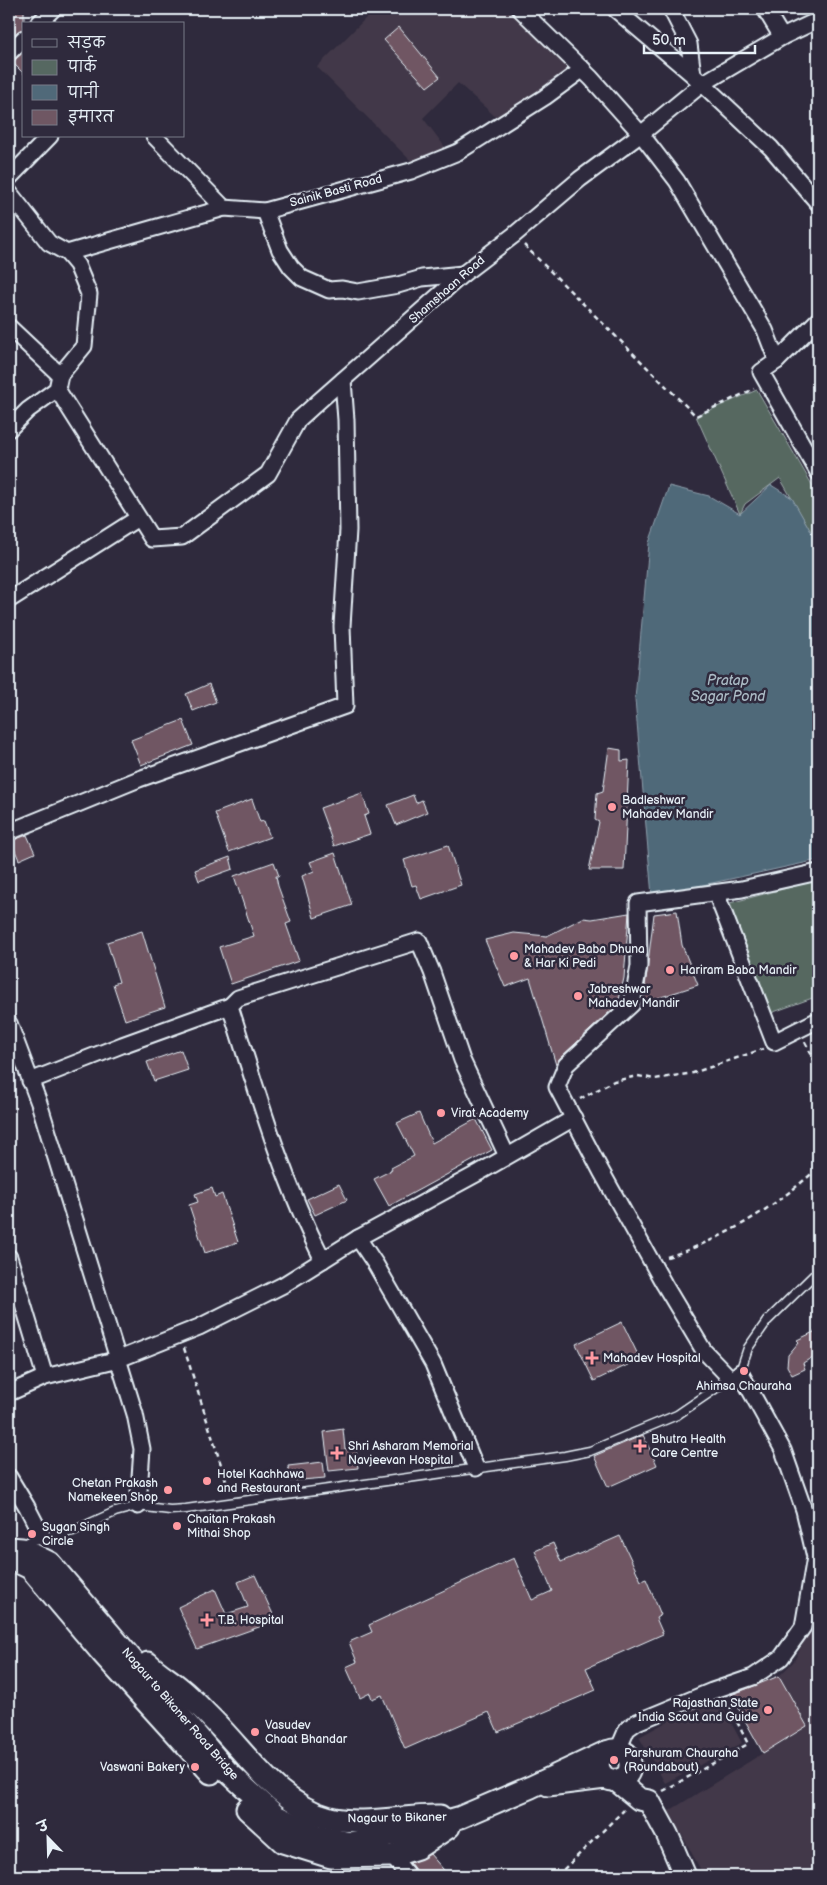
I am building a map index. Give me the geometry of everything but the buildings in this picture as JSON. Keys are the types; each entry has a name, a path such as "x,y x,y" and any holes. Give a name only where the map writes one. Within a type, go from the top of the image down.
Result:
{"main road":[{"name":"Nagaur to Bikaner Road Bridge","path":"22,1543 27,1552 50,1563 227,1770 276,1816 317,1836 350,1843 411,1831 460,1818"},
{"name":"Nagaur to Bikaner","path":"9,1558 30,1568 226,1790 283,1842 332,1857 392,1856 417,1848 444,1831 460,1818"},
{"path":"530,1788 611,1780 627,1775 618,1755"},
{"path":"460,1818 530,1788 618,1755"},
{"path":"618,1755 602,1756 598,1764 599,1769 611,1780 644,1800"},
{"path":"618,1755 644,1800 667,1834 685,1876"}],"street":[{"path":"520,9 583,70 641,134 678,181 765,330 776,361"},
{"path":"615,9 698,79 771,148 818,203"},
{"path":"671,9 689,44 698,79"},
{"path":"765,9 782,37"},
{"name":"Shamshaan Road","path":"138,518 152,539 182,537 268,474 298,420 343,380 463,274 514,235 580,179 641,134 698,79 818,20"},
{"path":"9,53 22,40"},
{"name":"Sainik Basti Road","path":"67,253 224,208 265,211 411,171 458,152 545,97 583,70"},
{"path":"9,178 48,138"},
{"path":"156,138 224,208"},
{"path":"9,192 49,243 67,253 77,265 89,294 84,346 59,382 9,429"},
{"path":"265,211 280,250 291,267 302,278 329,290 342,289 358,292 398,285 422,278 463,274"},
{"path":"818,320 776,361 761,372 818,472"},
{"path":"9,327 59,382 138,518 9,600"},
{"path":"9,832 139,779 345,706 342,626 348,530 346,420 343,380"},
{"path":"618,1755 628,1729 637,1722 720,1688 753,1677 781,1658 803,1627 815,1556 804,1510 783,1450 735,1375 704,1351 600,1171 558,1087 566,1065 632,1004 638,966 638,903 742,890 818,872"},
{"path":"716,893 774,1042 818,1020"},
{"path":"30,1081 131,1041 230,1006 238,998 419,941 432,972 462,1060 507,1156"},
{"path":"230,1006 282,1166 310,1234 323,1260"},
{"path":"9,1023 30,1081 135,1414 142,1449 138,1506"},
{"path":"9,1393 45,1377 119,1359 180,1334 283,1285 358,1238 574,1118"},
{"path":"358,1238 376,1265 433,1364 476,1468"},
{"path":"10,1265 45,1377"},
{"path":"9,1477 22,1543"},
{"path":"392,1856 408,1876"}],"lane":[{"path":"22,1543 73,1531 115,1512 138,1506 170,1510 233,1503 590,1451 677,1415 735,1375 748,1348 766,1321 818,1271"}],"path":[{"path":"514,235 696,416 767,383"},
{"path":"798,1030 818,1068"},
{"path":"566,1104 614,1081 638,1076 655,1079 693,1073 764,1048 774,1042"},
{"path":"651,1262 714,1240 769,1208 818,1168"},
{"path":"180,1334 233,1503"},
{"path":"557,1876 620,1812 748,1744 720,1688"}],"shaded area":[{"path":"375,9 510,9 574,70 498,119 458,83 423,118 445,147 413,163 317,67"},
{"path":"818,1614 818,1876 704,1876 669,1811 807,1726 779,1676 794,1661"},
{"path":"716,1695 742,1743 665,1783 639,1737"}],"green space":[{"path":"757,390 818,495 818,544 780,478 745,504 740,514 696,416"},
{"path":"818,880 818,996 768,1014 726,904"}],"water":[{"name":"Pratap Sagar Pond","path":"771,485 792,498 818,544 818,860 652,896 635,699 649,543 669,486 709,496 740,514"}],"railway":[{"path":"9,1863 20,1876"}],"place":[{"name":"Badleshwar Mahadev Mandir","path":"612,807"},
{"name":"Mahadev Baba Dhuna & Har Ki Pedi","path":"514,956"},
{"name":"Hariram Baba Mandir","path":"670,970"},
{"name":"Jabreshwar Mahadev Mandir","path":"578,996"},
{"name":"Virat Academy","path":"441,1113"},
{"name":"Mahadev Hospital","path":"592,1358"},
{"name":"Ahimsa Chauraha","path":"744,1371"},
{"name":"Bhutra Health Care Centre","path":"640,1446"},
{"name":"Shri Asharam Memorial Navjeevan Hospital","path":"337,1453"},
{"name":"Hotel Kachhawa and Restaurant","path":"207,1481"},
{"name":"Chetan Prakash Namekeen Shop","path":"168,1490"},
{"name":"Chaitan Prakash Mithai Shop","path":"177,1526"},
{"name":"Sugan Singh Circle","path":"32,1534"},
{"name":"T.B. Hospital","path":"207,1620"},
{"name":"Rajasthan State India Scout and Guide","path":"768,1710"},
{"name":"Vasudev Chaat Bhandar","path":"255,1732"},
{"name":"Parshuram Chauraha (Roundabout)","path":"614,1760"},
{"name":"Vaswani Bakery","path":"195,1767"}]}
